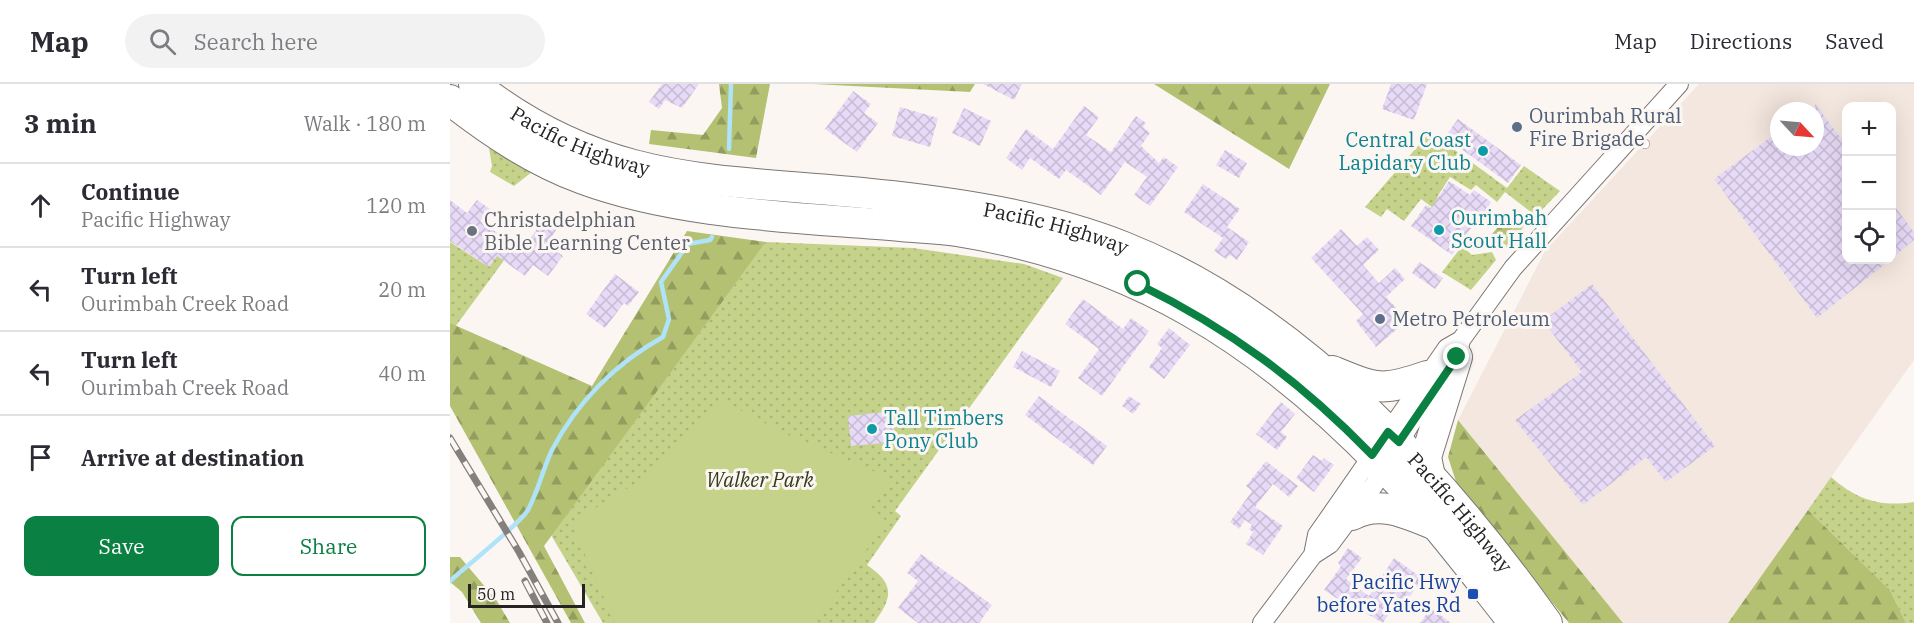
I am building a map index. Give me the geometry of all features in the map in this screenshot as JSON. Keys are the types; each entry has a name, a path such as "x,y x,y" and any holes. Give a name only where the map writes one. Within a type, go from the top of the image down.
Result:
{"main road":[{"name":"Pacific Highway","path":"474,84 510,111 555,137 602,158 634,167 707,181 890,196 1007,213 1108,242 1192,280 1258,321 1313,363 1386,449 1436,525 1514,623"},
{"name":"Pacific Highway","path":"450,100 520,150 582,178 622,191 668,201 734,210 955,231 1043,249 1138,284 1192,310 1265,358 1386,449 1430,477 1518,583 1547,623"},
{"path":"1430,477 1426,458 1459,348"},
{"path":"1313,363 1365,385 1385,388 1427,376"},
{"path":"1352,515 1363,509 1380,507 1400,511 1436,525"}],"street":[{"path":"1313,555 1317,534 1386,449 1513,268 1571,214 1638,139 1679,84"},
{"path":"1262,623 1313,555 1330,544 1352,515 1427,376 1447,348 1459,348"}],"shaded area":[{"path":"1699,84 1914,84 1914,360 1728,623 1623,623 1458,420 1545,251"}],"green space":[{"path":"719,84 770,84 756,158 649,144 651,130 703,135 722,108"},
{"path":"813,84 975,84 970,92"},
{"path":"1154,84 1330,84 1289,169"},
{"path":"1430,132 1507,188 1524,166 1560,191 1536,216 1505,192 1497,202 1476,185 1471,190 1450,177 1437,197 1464,215 1456,225 1421,199 1404,221 1387,209 1381,217 1365,207"},
{"path":"489,148 532,172 514,186 490,172 492,166"},
{"path":"1511,213 1519,220 1501,242 1491,235"},
{"path":"1519,220 1525,225 1507,248 1501,242"},
{"path":"687,231 766,242 544,546 585,623 571,623 450,406 450,323 592,386"},
{"path":"450,242 489,267 504,246 511,251 455,327 450,323"},
{"name":"Walker Park","path":"766,242 913,248 1024,264 1063,278 895,511 901,516 867,565 883,578 888,591 885,606 874,623 603,623 551,535"},
{"path":"1462,246 1472,255 1492,252 1496,260 1471,290 1442,272"},
{"path":"721,400 786,434 892,479 870,510 887,521 814,623 615,623 571,523 649,475"},
{"path":"1458,420 1623,623 1569,623 1458,488 1448,457"},
{"path":"1831,477 1850,491 1870,500 1890,503 1914,502 1914,623 1906,623 1890,590 1808,510"},
{"path":"1808,510 1890,590 1906,623 1728,623"},
{"path":"450,557 460,557 497,601 510,623 481,623 462,592 450,582"}],"building":[{"path":"662,84 699,84 682,108 665,100 659,109 649,102"},
{"path":"983,84 1022,84 1014,100"},
{"path":"1391,84 1427,84 1414,120 1382,109"},
{"path":"853,91 871,104 864,113 878,123 857,152 825,129"},
{"path":"1084,106 1099,117 1086,135 1111,152 1136,116 1146,123 1143,127 1150,133 1141,146 1159,163 1164,157 1178,167 1150,206 1134,195 1147,177 1125,162 1101,195 1066,170 1059,179 1030,158 1022,170 1006,158 1026,129 1053,149"},
{"path":"900,107 938,118 930,147 892,136"},
{"path":"964,108 991,121 980,146 952,133"},
{"path":"1824,116 1842,140 1842,264 1885,264 1817,318 1714,179 1770,138 1770,156 1824,156"},
{"name":"Central Coast Lapidary Club","path":"1458,119 1521,165 1508,183 1445,137"},
{"path":"1225,150 1247,163 1239,178 1216,165"},
{"path":"1449,181 1470,195 1474,190 1491,202 1480,224 1476,221 1452,255 1411,226 1426,205 1431,208"},
{"path":"1203,184 1240,209 1227,227 1249,242 1237,260 1230,255 1226,259 1214,251 1223,238 1184,212"},
{"path":"450,200 467,213 477,200 490,209 480,221 522,250 544,219 557,229 546,244 563,256 548,276 533,265 525,276 497,256 489,267 450,241"},
{"path":"1896,208 1914,232 1914,240 1896,255"},
{"path":"1341,229 1357,246 1367,237 1379,250 1363,265 1379,283 1395,268 1405,279 1386,297 1408,320 1376,347 1356,321 1363,314 1311,258"},
{"path":"1419,262 1443,278 1435,289 1412,273"},
{"path":"615,274 639,292 628,306 624,303 605,328 586,314"},
{"path":"1592,284 1715,446 1666,482 1646,457 1583,505 1515,420 1582,372 1543,321"},
{"path":"1083,299 1123,329 1131,318 1149,331 1102,396 1078,378 1099,349 1065,324"},
{"path":"1169,328 1190,345 1164,379 1149,367 1162,348 1157,344"},
{"path":"1022,351 1060,371 1051,387 1013,367"},
{"path":"1039,396 1107,446 1093,465 1025,415"},
{"path":"1129,396 1141,404 1133,414 1122,406"},
{"path":"1281,402 1295,414 1281,432 1287,437 1277,450 1256,434"},
{"name":"Tall Timbers Pony Club","path":"893,411 895,442 851,446 848,416"},
{"path":"1313,455 1322,461 1324,458 1334,465 1314,492 1296,478"},
{"path":"1266,461 1298,486 1289,497 1273,484 1255,507 1283,526 1263,555 1246,544 1253,532 1249,529 1252,525 1245,520 1239,529 1230,522 1252,491 1246,486"},
{"path":"1348,548 1362,558 1346,579 1369,596 1394,558 1422,578 1405,604 1398,600 1383,623 1351,605 1350,607 1324,590 1341,566 1338,563"},
{"path":"921,554 992,605 979,623 918,623 898,608 918,581 907,573"},
{"path":"1431,608 1451,623 1420,623"}],"waterway":[{"path":"729,149 731,84"},
{"path":"450,581 523,517 562,432 599,385 629,359 663,337 669,319 661,282 688,244 710,240 712,237"}],"railway":[{"path":"450,438 519,552 558,623"},
{"path":"525,581 547,623"}],"place":[{"name":"Ourimbah Rural Fire Brigade","path":"1517,127"},
{"name":"Central Coast Lapidary Club","path":"1483,151"},
{"name":"Ourimbah Scout Hall","path":"1439,230"},
{"name":"Christadelphian Bible Learning Center","path":"472,231"},
{"name":"Metro Petroleum","path":"1380,319"},
{"name":"Tall Timbers Pony Club","path":"872,429"},
{"name":"Pacific Hwy before Yates Rd","path":"1473,594"}],"route":[{"path":"1138,284 1192,310 1265,358 1372,455 1388,432 1399,442 1457,357"}]}
